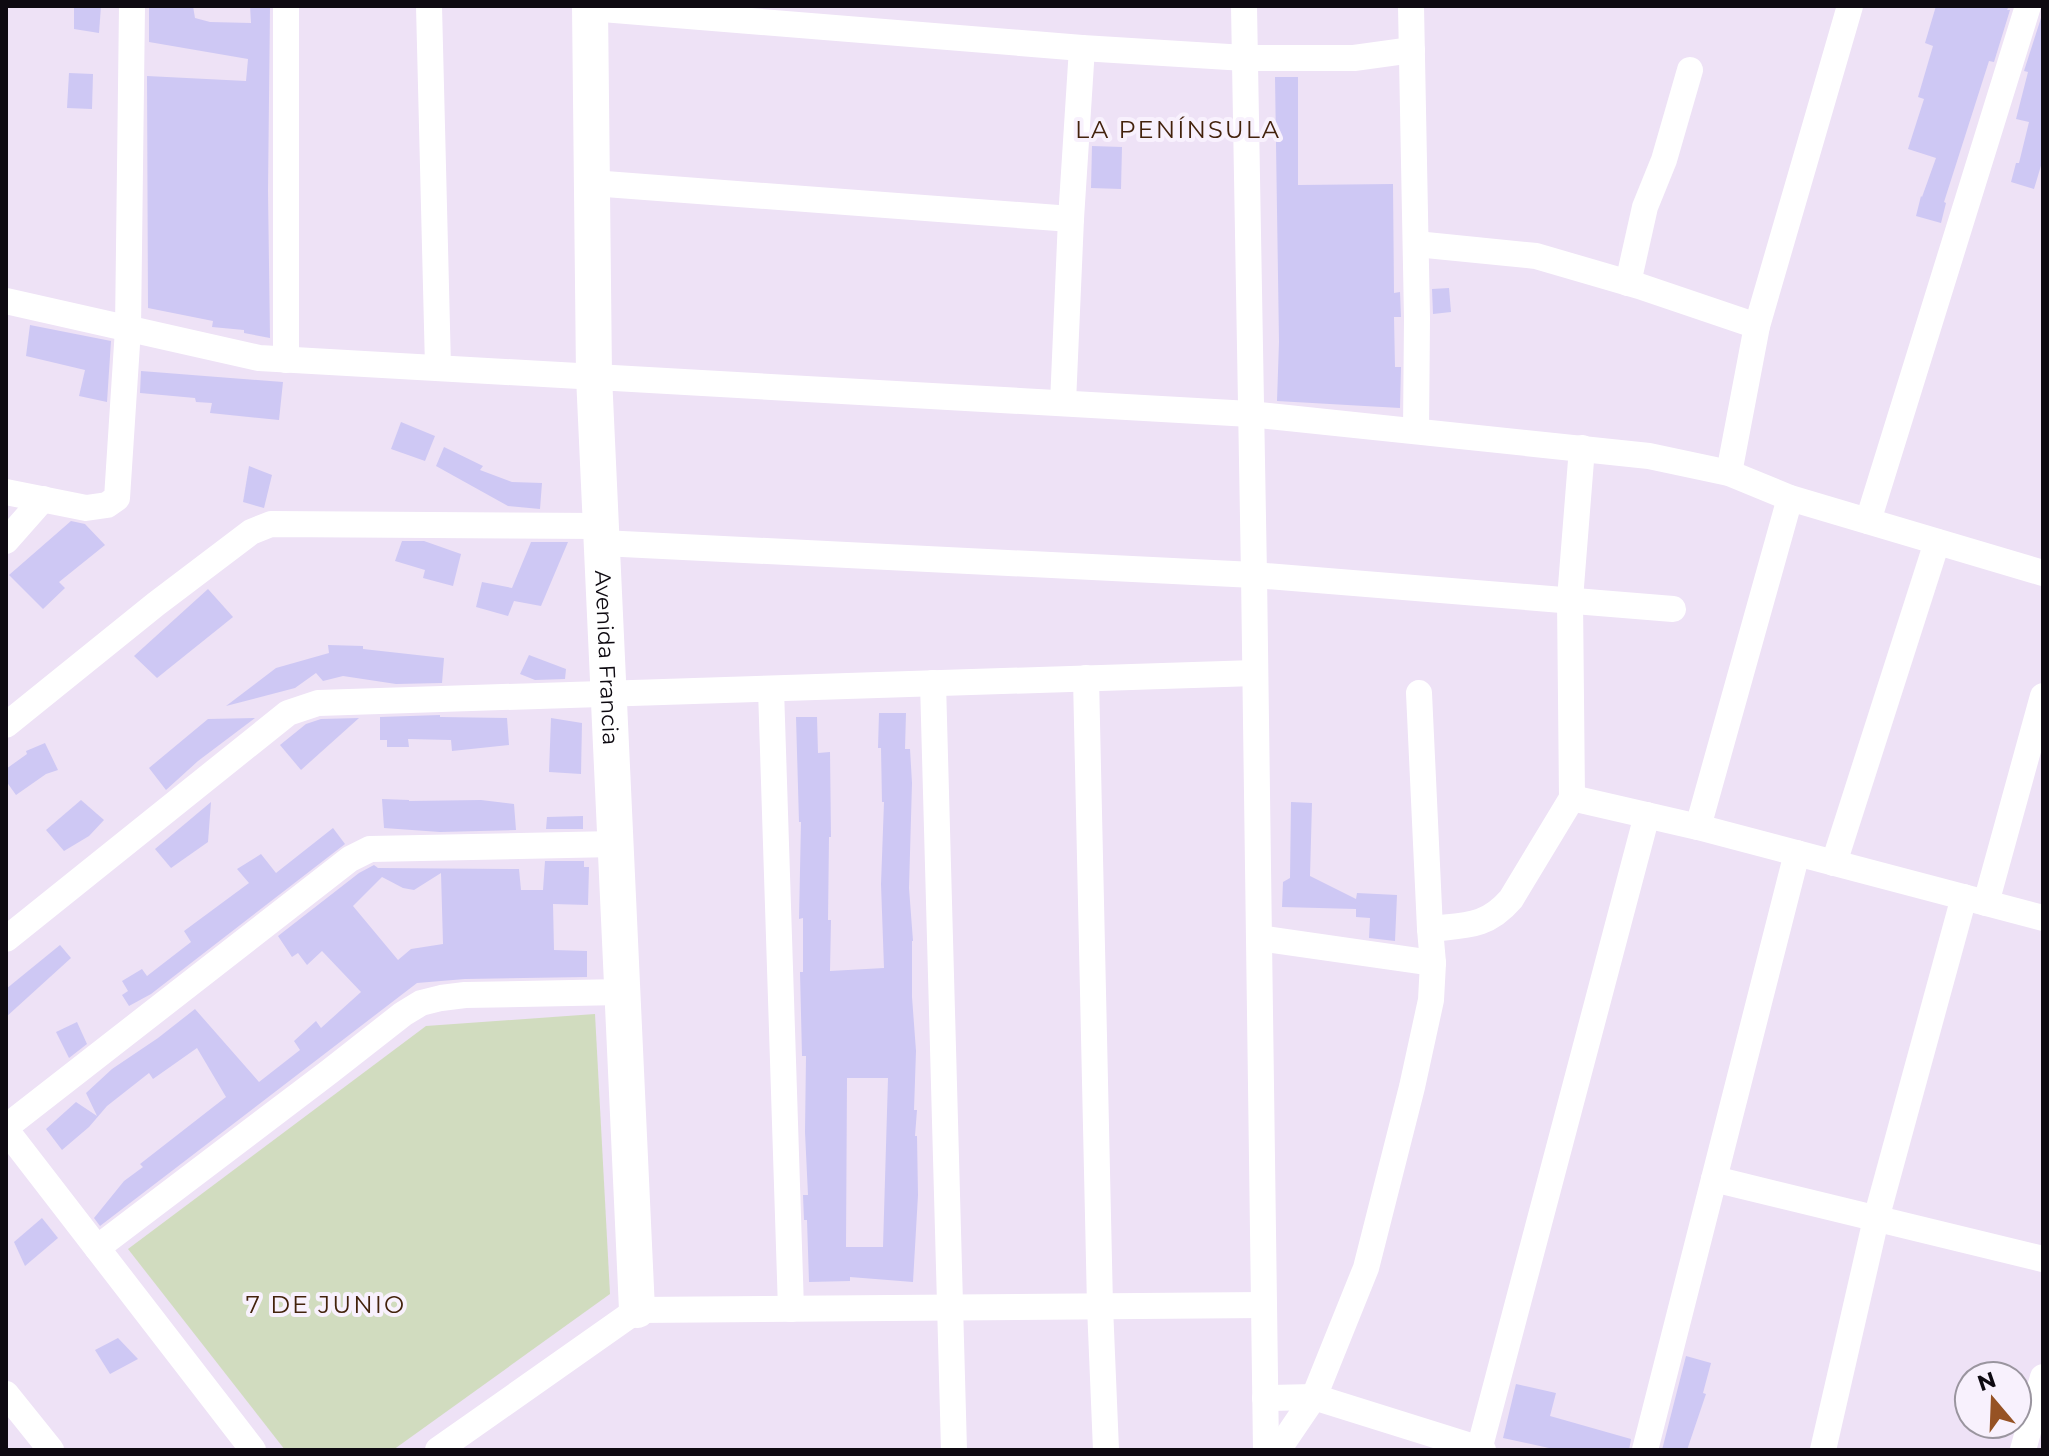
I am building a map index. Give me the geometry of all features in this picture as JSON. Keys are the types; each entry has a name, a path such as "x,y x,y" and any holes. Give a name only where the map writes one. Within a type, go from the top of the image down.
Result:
{"street":[{"path":"6,492 86,508 107,505 117,498 128,329 132,6"},
{"path":"286,6 286,360"},
{"path":"429,6 438,367"},
{"path":"1244,6 1266,1450"},
{"path":"1411,6 1416,431"},
{"path":"1729,473 1757,326 1850,6"},
{"path":"1868,521 2028,6"},
{"path":"590,7 1082,48 1245,58 1354,58 1412,50"},
{"name":"Avenida Francia","path":"590,7 594,376 637,1310"},
{"path":"1063,403 1082,48"},
{"path":"1628,283 1645,207 1664,160 1690,70"},
{"path":"592,183 1071,219"},
{"path":"1416,244 1536,256 1757,326"},
{"path":"6,301 259,358 1250,414 1649,456 1729,473 1790,498 2043,573"},
{"path":"1430,929 1477,924 1499,913 1511,899 1572,798 1570,599 1582,448"},
{"path":"1698,827 1790,498"},
{"path":"6,541 43,499"},
{"path":"6,725 156,604 251,532 271,524 601,535 1254,575 1673,609"},
{"path":"1834,863 1937,542"},
{"path":"6,939 288,713 318,703 1255,673"},
{"path":"1086,678 1106,1450"},
{"path":"933,683 954,1450"},
{"path":"771,689 791,1309"},
{"path":"1278,1450 1314,1397 1366,1268 1431,1000 1433,963 1419,693"},
{"path":"1823,1450 1876,1219 1975,900 2043,696"},
{"path":"1572,798 1698,827 2043,918"},
{"path":"1265,1398 1314,1397 1480,1450 1647,815"},
{"path":"253,1450 6,1128 350,859 370,849 615,844"},
{"path":"1645,1450 1797,853"},
{"path":"1259,938 1433,963"},
{"path":"97,1248 421,1003 465,995 622,992"},
{"path":"1714,1179 2043,1259"},
{"path":"438,1450 637,1310 1264,1305"},
{"path":"2023,1450 2043,1377"},
{"path":"6,1394 51,1450"}],"green space":[{"path":"595,1014 610,1294 393,1450 285,1450 128,1249 426,1026"}],"building":[{"path":"74,6 101,6 99,33 74,29"},
{"path":"149,6 193,6 195,18 210,22 251,23 250,6 270,6 270,338 244,333 244,330 212,327 213,321 148,308 147,76 246,81 248,59 149,42"},
{"path":"1936,6 2009,6 2007,10 2010,10 1994,62 1989,61 1944,202 1941,223 1916,216 1936,158 1908,149 1924,99 1918,97 1933,46 1925,43"},
{"path":"2041,18 2043,159 2034,189 2011,182 2029,122 2016,119 2028,72 2024,71"},
{"path":"69,73 93,74 92,109 67,108"},
{"path":"1275,77 1298,77 1298,185 1393,184 1394,293 1400,292 1401,317 1394,317 1395,367 1401,367 1400,408 1277,401"},
{"path":"1092,146 1122,147 1121,189 1091,188"},
{"path":"1449,288 1451,312 1433,314 1432,289"},
{"path":"30,325 111,341 107,402 79,396 85,370 26,356"},
{"path":"141,371 283,382 279,420 210,413 212,403 196,402 195,398 140,393"},
{"path":"401,422 435,436 425,461 391,449"},
{"path":"444,447 483,466 480,470 512,482 542,483 540,509 508,506 436,466"},
{"path":"249,466 272,475 264,508 243,502"},
{"path":"71,521 85,524 105,545 59,582 65,588 43,609 9,575"},
{"path":"402,541 424,541 461,554 453,586 423,578 425,570 395,561"},
{"path":"531,542 568,542 541,606 514,601 508,616 476,607 482,582 512,588"},
{"path":"208,589 233,617 157,678 134,656"},
{"path":"328,645 363,646 363,649 444,658 442,683 396,684 343,676 323,681 316,673 295,688 226,706 276,668 329,653"},
{"path":"529,655 566,669 565,679 535,680 520,674"},
{"path":"879,713 906,713 905,749 910,749 912,783 909,888 916,1051 914,1110 917,1110 918,1195 913,1282 850,1277 850,1281 809,1282 803,1195 808,1195 806,1056 802,1056 800,972 803,972 803,918 799,919 801,822 796,717 817,717 818,753 830,752 830,971 884,968 881,884 884,802 881,748 878,748","holes":["847,1078 888,1078 883,1247 846,1247"]},
{"path":"440,715 507,718 509,745 452,751 451,740 408,739 409,747 387,747 387,740 380,740 380,717"},
{"path":"255,718 198,761 166,790 149,768 208,719"},
{"path":"359,718 301,770 280,745 306,724 321,719"},
{"path":"551,718 582,723 581,774 549,772"},
{"path":"45,743 58,770 46,774 16,795 6,781 6,769 27,754 26,751"},
{"path":"382,799 481,800 514,804 516,830 440,832 384,828"},
{"path":"81,800 104,820 89,836 64,851 46,830"},
{"path":"211,802 208,842 171,868 155,849"},
{"path":"1291,802 1312,803 1310,876 1356,899 1357,893 1397,895 1395,941 1369,938 1370,918 1356,917 1356,909 1282,907 1283,882 1290,878"},
{"path":"583,816 583,829 546,829 547,817"},
{"path":"333,828 345,844 151,994 129,1006 122,995 128,991 122,981 142,969 147,976 191,942 184,931 249,883 237,869 261,854 276,873"},
{"path":"545,861 584,861 584,867 589,867 588,905 553,904 554,950 587,951 587,977 417,983 100,1226 94,1218 124,1181 143,1167 140,1164 226,1097 197,1048 153,1079 149,1073 107,1106 89,1127 62,1150 46,1129 76,1102 97,1116 86,1093 112,1069 195,1009 259,1082 300,1050 294,1041 316,1021 321,1028 361,992 322,951 307,965 298,953 292,957 278,936 359,873 374,865 378,868 519,869 521,890 543,890","holes":["441,873 443,944 411,949 398,960 353,906 382,877 414,890"]},
{"path":"60,945 71,958 6,1017 6,989"},
{"path":"77,1022 87,1044 69,1058 56,1032"},
{"path":"42,1218 58,1238 25,1266 14,1242"},
{"path":"118,1338 138,1359 110,1374 95,1350"},
{"path":"1686,1356 1711,1363 1703,1393 1706,1394 1687,1450 1662,1450"},
{"path":"1516,1384 1556,1393 1550,1416 1631,1439 1629,1450 1558,1450 1503,1438"}],"district":[{"name":"LA PENÍNSULA","path":"1178,129"},
{"name":"7 DE JUNIO","path":"326,1304"}]}
